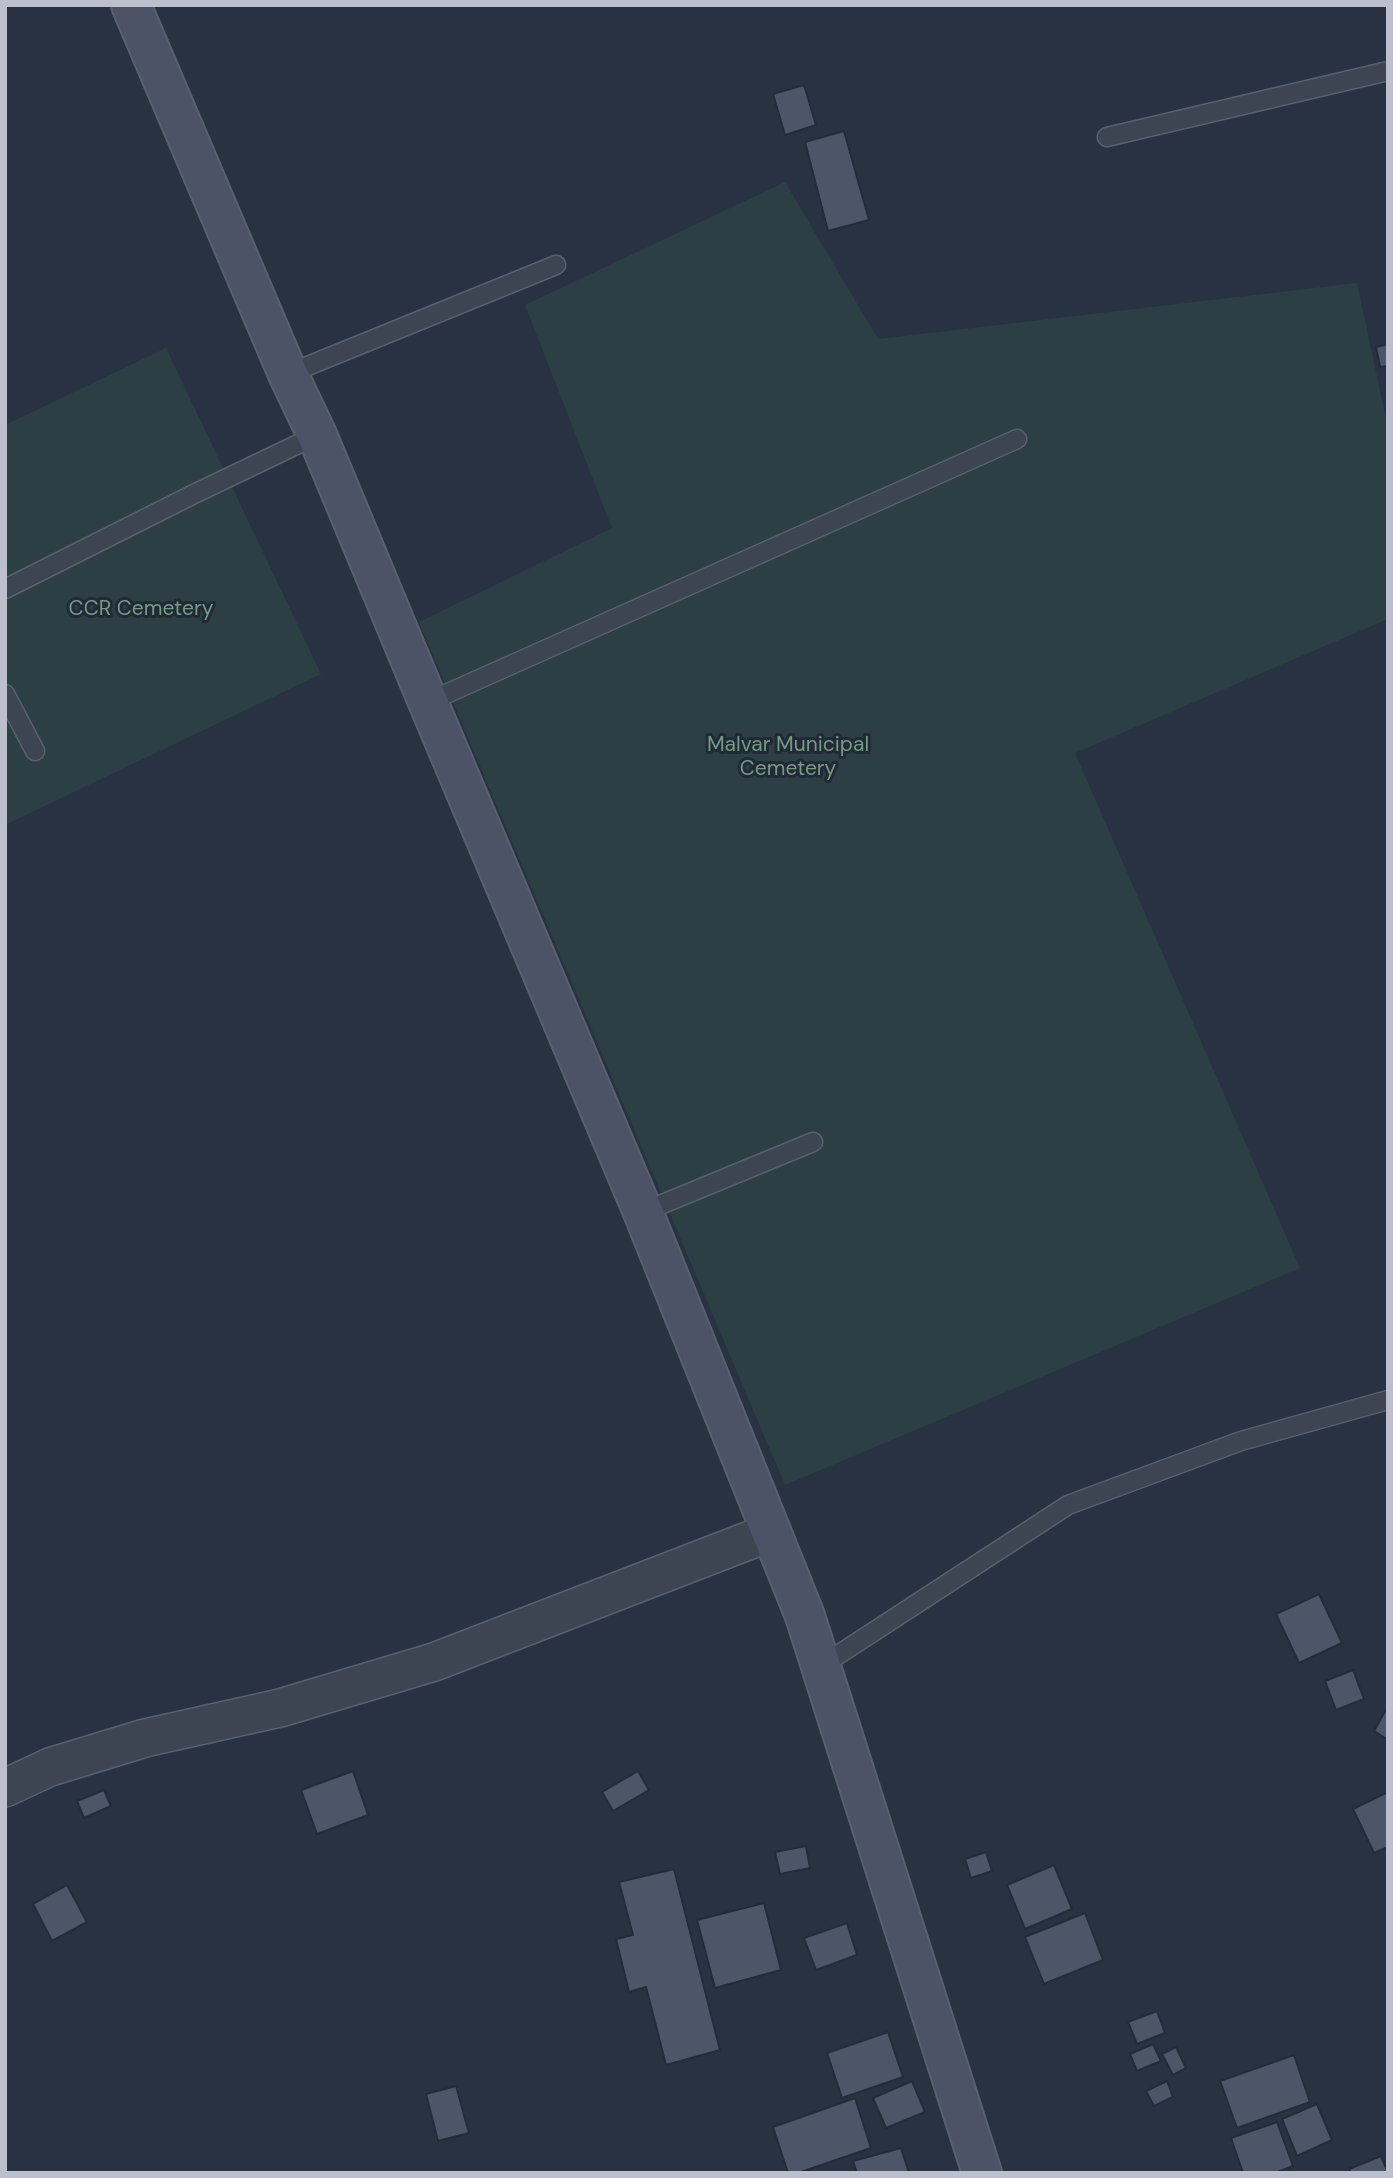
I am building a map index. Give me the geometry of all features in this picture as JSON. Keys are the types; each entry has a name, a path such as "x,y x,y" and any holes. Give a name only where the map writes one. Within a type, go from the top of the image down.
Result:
{"street":[{"path":"131,5 317,435 643,1212 805,1616 982,2173"},
{"path":"5,1788 50,1768 145,1738 279,1708 433,1662 771,1532"}],"lane":[{"path":"1107,137 1388,71"},
{"path":"288,373 556,265"},
{"path":"5,589 317,435"},
{"path":"428,702 1017,439"},
{"path":"5,694 35,751"},
{"path":"643,1212 813,1142"},
{"path":"821,1666 1068,1505 1241,1441 1388,1400"}],"green space":[{"name":"Malvar Municipal Cemetery","path":"785,182 878,339 1357,283 1388,428 1388,619 1075,753 1300,1268 785,1485 419,622 612,528 525,305"},
{"name":"CCR Cemetery","path":"166,348 321,674 5,825 5,425"}],"building":[{"path":"804,85 816,125 785,135 773,94"},
{"path":"844,131 869,220 828,231 805,142"},
{"path":"1388,344 1388,366 1380,367 1376,347"},
{"path":"1319,1594 1342,1643 1299,1663 1276,1614"},
{"path":"1353,1670 1364,1699 1336,1710 1325,1681"},
{"path":"1388,1709 1388,1740 1374,1731"},
{"path":"353,1771 368,1815 317,1834 301,1790"},
{"path":"638,1771 649,1790 613,1811 602,1792"},
{"path":"104,1790 111,1806 84,1818 77,1801"},
{"path":"1388,1792 1388,1847 1374,1853 1353,1809"},
{"path":"806,1846 810,1868 780,1874 775,1852"},
{"path":"986,1852 992,1871 971,1878 965,1859"},
{"path":"1054,1865 1072,1909 1025,1929 1007,1885"},
{"path":"674,1869 720,2050 666,2065 646,1987 629,1992 616,1939 633,1935 619,1882"},
{"path":"67,1885 87,1922 52,1941 33,1904"},
{"path":"764,1903 781,1970 715,1988 697,1920"},
{"path":"1085,1913 1103,1960 1044,1984 1025,1937"},
{"path":"847,1923 857,1955 816,1970 804,1938"},
{"path":"1157,2011 1165,2033 1137,2044 1128,2022"},
{"path":"888,2032 903,2077 842,2098 827,2053"},
{"path":"1153,2044 1161,2061 1137,2071 1130,2054"},
{"path":"1176,2047 1186,2068 1173,2075 1162,2054"},
{"path":"1294,2055 1310,2102 1237,2128 1220,2081"},
{"path":"912,2081 925,2112 886,2128 873,2098"},
{"path":"1167,2081 1173,2097 1154,2106 1146,2091"},
{"path":"456,2086 469,2133 438,2141 426,2094"},
{"path":"855,2098 871,2148 798,2173 788,2173 773,2127"},
{"path":"1317,2104 1332,2140 1297,2156 1282,2119"},
{"path":"1277,2122 1293,2166 1275,2173 1243,2173 1231,2138"},
{"path":"901,2148 909,2173 857,2173 853,2161"},
{"path":"1381,2156 1388,2173 1351,2173 1349,2169"}]}
